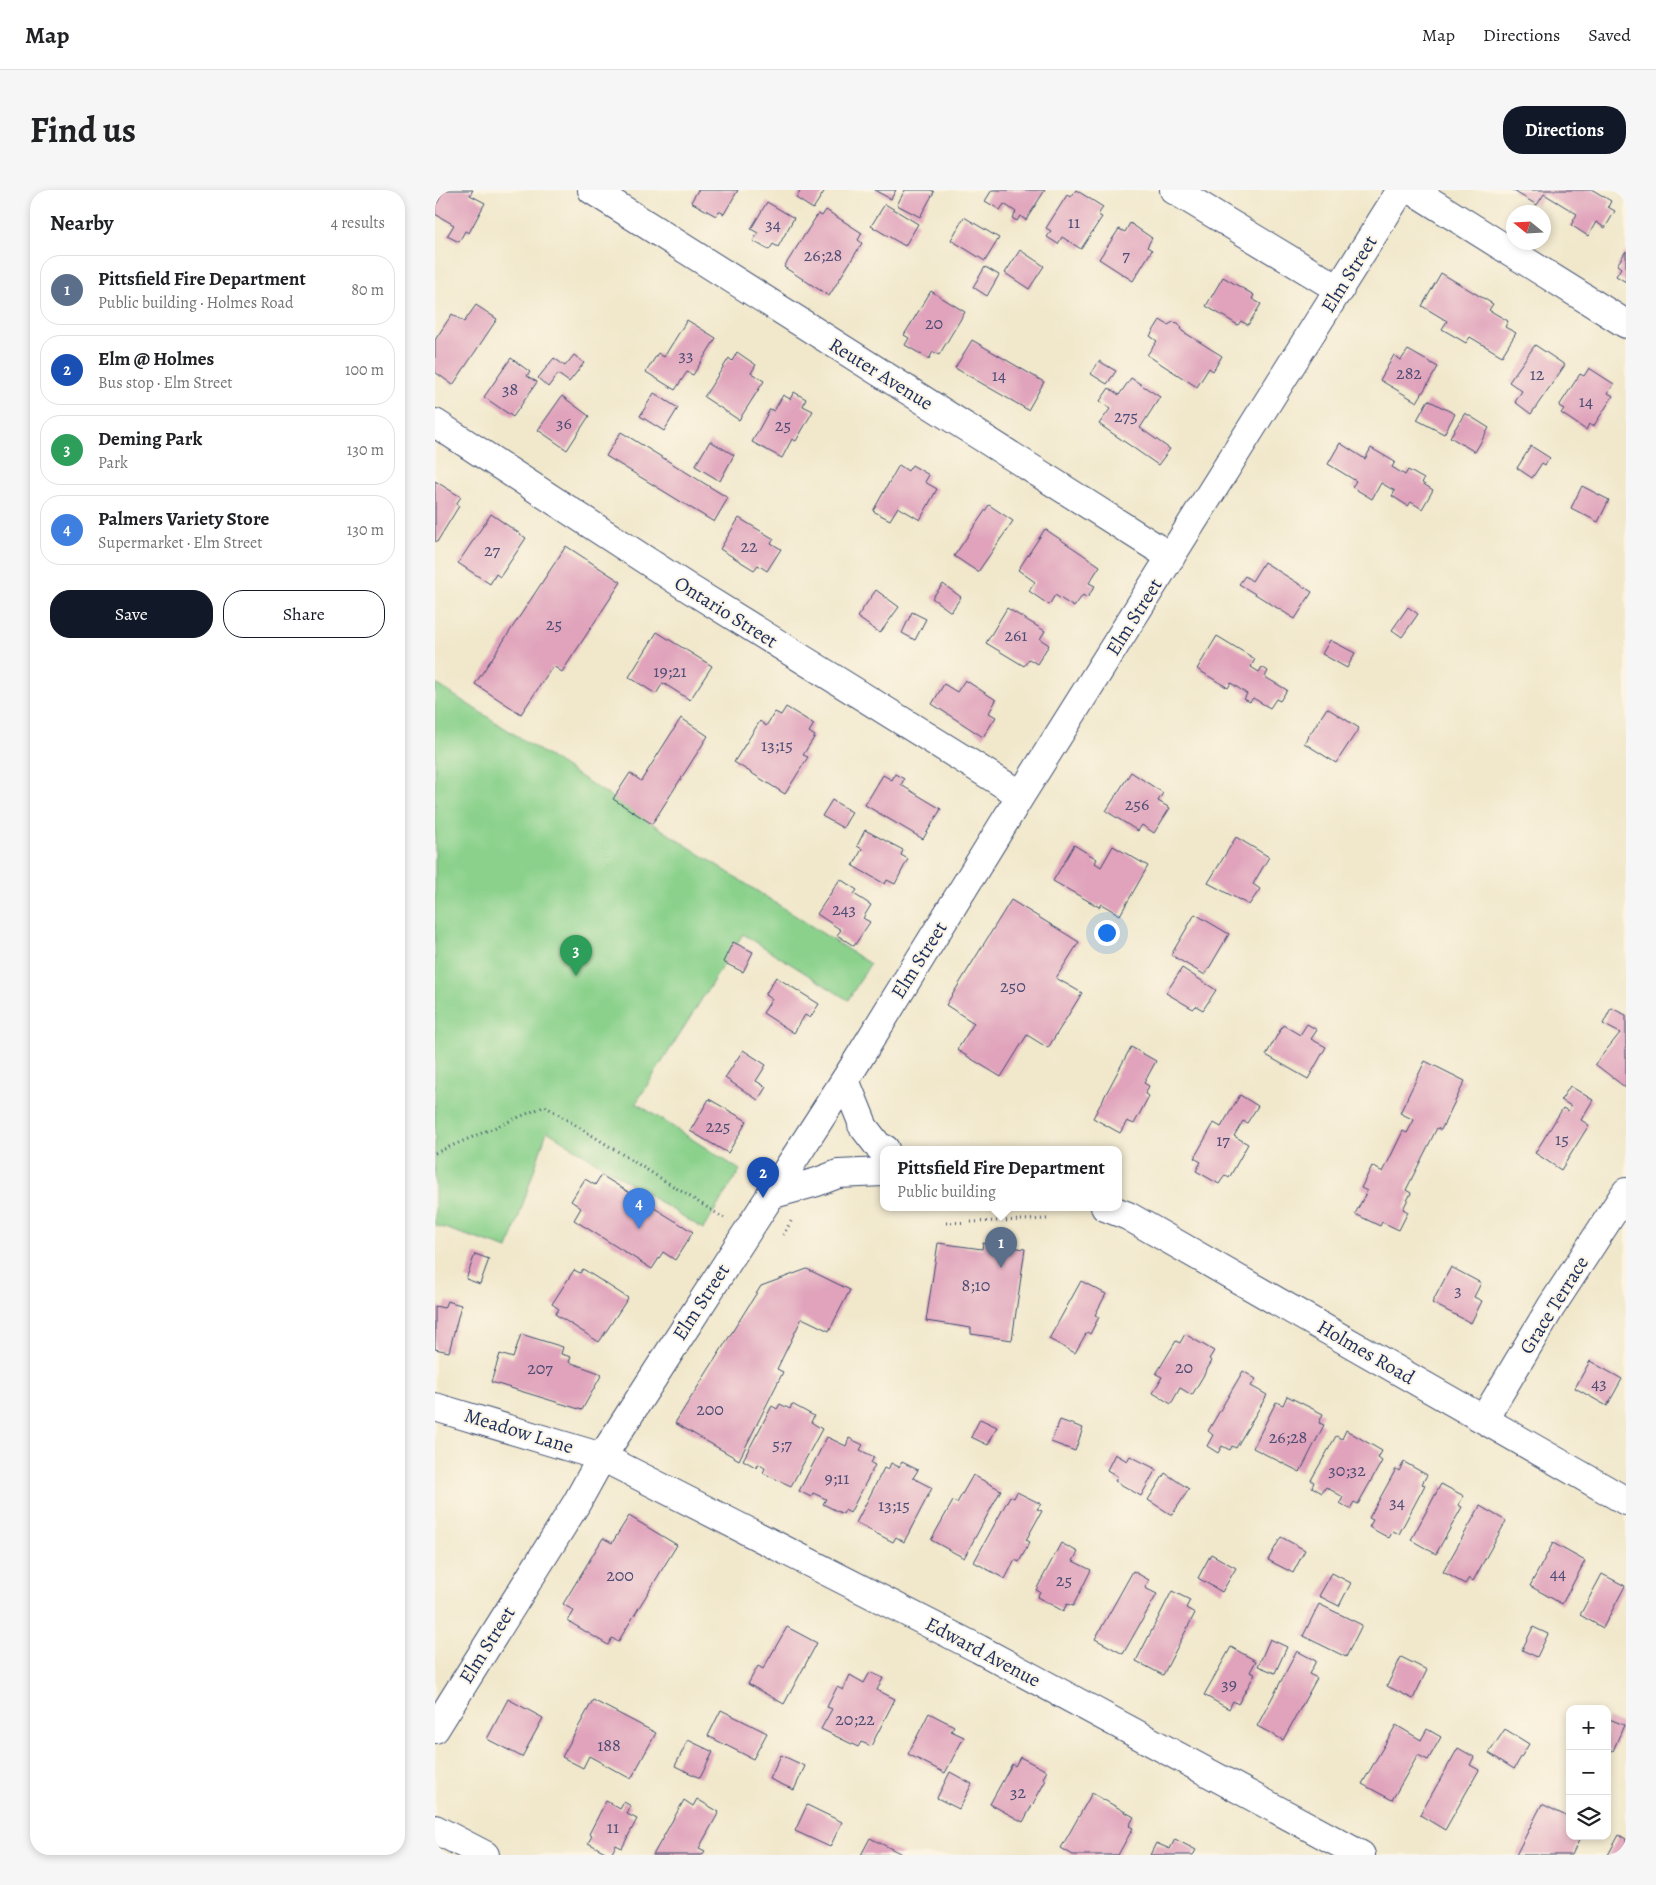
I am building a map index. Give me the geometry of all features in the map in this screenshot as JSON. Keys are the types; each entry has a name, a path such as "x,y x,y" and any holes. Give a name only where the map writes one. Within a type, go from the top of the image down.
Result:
{"street":[{"name":"Reuter Avenue","path":"592,190 1171,557"},
{"path":"1174,190 1340,290"},
{"name":"Elm Street","path":"435,1729 576,1504 602,1457 769,1195 845,1080 1021,795 1340,290 1401,190"},
{"path":"1411,190 1626,324"},
{"name":"Ontario Street","path":"435,423 690,589 1021,795"},
{"path":"845,1080 862,1125 880,1148"},
{"path":"769,1195 817,1182 838,1174 880,1172"},
{"name":"Grace Terrace","path":"1484,1419 1551,1307 1626,1192"},
{"name":"Holmes Road","path":"1115,1211 1128,1216 1626,1500"},
{"name":"Meadow Lane","path":"435,1406 602,1457"},
{"name":"Edward Avenue","path":"602,1457 979,1649 1361,1855"},
{"path":"435,1828 485,1855"}],"path":[{"path":"435,1153 545,1106 746,1232"},
{"path":"946,1224 1049,1220"}],"green space":[{"path":"435,683 870,964 848,1000 743,934 636,1103 740,1170 703,1229 547,1131 508,1249 435,1225"}],"building":[{"path":"444,190 473,190 470,195 485,203 469,233 465,231 459,242 447,236 454,225 435,214 435,207"},
{"path":"698,190 738,190 724,214 719,211 716,216 691,202"},
{"path":"801,190 825,190 813,209 796,198"},
{"path":"874,190 896,190 891,199"},
{"path":"905,190 931,190 934,192 920,217 897,205"},
{"path":"992,190 1045,190 1026,220 1020,216 1017,221 1012,218 1016,212 1004,204 1000,210 985,201"},
{"path":"1076,190 1103,207 1098,215 1102,217 1081,249 1062,237 1058,244 1047,237 1051,231 1046,228 1067,195 1071,197"},
{"path":"1512,190 1593,190 1611,201 1608,207 1615,211 1605,228 1596,222 1588,236 1571,225 1577,214 1544,194 1537,205"},
{"path":"767,202 794,218 778,247 773,244 769,250 753,241 758,233 751,229"},
{"path":"885,204 918,224 905,246 871,226"},
{"path":"826,210 862,233 858,240 862,243 829,296 784,267 818,214 822,216"},
{"path":"964,217 999,238 985,261 951,240"},
{"path":"1130,223 1152,238 1147,247 1152,250 1133,281 1099,259 1119,229 1125,232"},
{"path":"1020,250 1044,266 1029,289 1005,273"},
{"path":"1626,251 1626,282 1616,276 1621,268 1617,265"},
{"path":"985,267 999,275 987,296 973,287"},
{"path":"1441,273 1493,304 1489,310 1508,321 1505,327 1516,333 1502,356 1470,337 1466,343 1442,329 1447,321 1422,306"},
{"path":"1223,277 1254,295 1252,299 1261,304 1248,325 1241,321 1238,325 1206,306"},
{"path":"931,291 965,312 939,355 933,352 929,359 905,345 909,338 904,335"},
{"path":"476,305 497,319 453,385 435,372 435,340 452,314 464,322"},
{"path":"687,320 716,338 693,375 687,372 675,390 646,372 658,353 664,357"},
{"path":"1160,320 1168,325 1173,322 1178,323 1182,331 1222,356 1213,371 1209,368 1197,387 1147,355 1157,341 1150,336"},
{"path":"972,340 1044,382 1028,410 955,368"},
{"path":"1535,345 1565,365 1531,414 1515,402 1522,391 1509,382"},
{"path":"1408,350 1438,367 1417,402 1380,380 1394,355 1401,360"},
{"path":"737,352 756,365 751,373 764,381 739,420 704,397 729,358 732,361"},
{"path":"574,355 584,363 569,382 558,374 548,387 538,378 554,358 565,366"},
{"path":"511,358 530,372 527,376 537,382 513,417 484,397"},
{"path":"1099,361 1116,371 1107,384 1091,374"},
{"path":"1589,368 1614,384 1608,393 1613,396 1593,427 1589,424 1586,430 1561,413 1564,409 1559,406 1580,374 1584,376"},
{"path":"1131,378 1160,397 1140,428 1170,449 1158,465 1099,424 1110,409 1100,401 1109,388 1119,395"},
{"path":"794,392 806,399 803,406 813,411 796,441 792,439 782,458 752,442 770,409 774,411 783,395 790,399"},
{"path":"654,393 678,408 664,431 640,416"},
{"path":"562,396 589,416 567,450 538,430"},
{"path":"1428,400 1455,414 1444,434 1417,420"},
{"path":"1465,413 1489,428 1475,452 1450,437"},
{"path":"621,432 728,498 714,522 606,456"},
{"path":"710,441 734,455 720,481 695,466"},
{"path":"1340,443 1365,459 1371,448 1395,462 1392,467 1405,475 1408,470 1424,479 1422,483 1433,490 1422,509 1411,502 1408,506 1392,496 1395,491 1381,483 1372,499 1352,487 1356,481 1328,464"},
{"path":"1531,446 1550,458 1545,465 1542,463 1532,478 1517,468"},
{"path":"899,465 908,471 912,465 929,475 925,482 937,489 920,520 898,507 890,520 873,511"},
{"path":"435,481 461,497 456,504 459,506 437,542 435,541"},
{"path":"1582,486 1609,500 1598,522 1571,508"},
{"path":"989,505 1013,521 978,572 954,556"},
{"path":"491,514 526,538 500,577 496,574 490,584 458,563"},
{"path":"739,518 774,539 771,543 781,549 767,571 758,565 754,570 720,549"},
{"path":"1045,529 1100,566 1089,583 1095,586 1087,598 1083,595 1074,607 1055,595 1049,605 1029,591 1035,582 1018,570"},
{"path":"566,546 621,582 562,672 553,666 521,714 475,684"},
{"path":"1264,562 1312,592 1295,619 1239,584 1245,576 1252,581"},
{"path":"943,584 961,597 951,612 932,598"},
{"path":"876,590 899,607 880,633 857,617"},
{"path":"1408,607 1418,614 1402,637 1392,630"},
{"path":"1007,608 1045,631 1040,639 1049,645 1037,664 1029,659 1024,666 986,643"},
{"path":"912,612 926,619 915,640 902,633"},
{"path":"657,632 712,666 690,700 663,683 656,694 629,677"},
{"path":"1217,636 1255,659 1251,667 1259,672 1262,667 1268,671 1265,677 1287,690 1280,701 1276,699 1270,708 1253,698 1250,702 1244,699 1247,694 1231,683 1228,688 1197,669"},
{"path":"1330,640 1355,653 1347,668 1322,654"},
{"path":"965,680 996,700 989,713 996,717 983,737 932,704 944,684 957,692"},
{"path":"786,707 814,724 809,732 815,736 803,755 808,757 785,794 734,762 760,721 766,726 775,712 781,715"},
{"path":"1327,708 1359,728 1336,763 1304,743"},
{"path":"681,718 708,736 652,824 613,799 630,773 641,781"},
{"path":"1131,772 1163,793 1158,801 1170,808 1154,833 1142,825 1138,831 1106,811"},
{"path":"895,774 904,779 901,785 941,809 923,839 865,805 883,775 892,780"},
{"path":"832,800 852,812 843,828 822,816"},
{"path":"865,830 903,850 901,855 908,859 895,884 887,880 885,884 853,866 862,849 857,846"},
{"path":"1236,837 1269,857 1253,884 1260,889 1249,905 1208,883"},
{"path":"1074,845 1097,859 1095,863 1101,867 1113,846 1148,866 1120,915 1101,904 1099,907 1053,881"},
{"path":"840,879 857,890 854,894 871,905 863,918 870,922 854,946 837,935 841,930 817,914"},
{"path":"1011,900 1079,942 1056,978 1082,993 1048,1048 1027,1035 1001,1077 957,1050 974,1023 946,1005"},
{"path":"1195,914 1229,934 1205,975 1171,955"},
{"path":"733,942 753,952 743,972 723,962"},
{"path":"1182,968 1216,990 1203,1010 1196,1006 1193,1009 1166,993"},
{"path":"776,977 819,1004 810,1018 805,1015 794,1033 763,1013 772,999 765,995"},
{"path":"1611,1008 1626,1015 1626,1088 1595,1064 1620,1033 1603,1024"},
{"path":"1307,1024 1317,1030 1311,1039 1326,1047 1308,1079 1266,1055 1283,1025 1300,1035"},
{"path":"1131,1047 1156,1061 1144,1083 1149,1086 1145,1094 1149,1096 1134,1124 1127,1121 1120,1133 1093,1118"},
{"path":"743,1050 766,1065 756,1081 766,1087 758,1100 725,1078"},
{"path":"1425,1061 1465,1081 1441,1130 1437,1128 1406,1190 1411,1193 1403,1209 1408,1212 1399,1230 1382,1222 1380,1226 1355,1214 1367,1191 1361,1188 1372,1166 1383,1172 1403,1131 1407,1133 1414,1120 1400,1113"},
{"path":"1570,1086 1593,1100 1581,1120 1589,1125 1561,1170 1535,1153 1563,1108 1568,1111 1571,1106 1561,1100"},
{"path":"1240,1095 1258,1106 1247,1123 1243,1121 1234,1136 1248,1144 1229,1178 1225,1175 1219,1184 1196,1171 1201,1162 1194,1158 1214,1123 1221,1127"},
{"path":"709,1099 747,1121 728,1153 690,1131"},
{"path":"601,1175 693,1232 675,1260 663,1252 652,1269 574,1220 581,1208 571,1201 585,1179 595,1185"},
{"path":"938,1243 982,1249 983,1243 1025,1249 1012,1340 971,1334 971,1328 926,1321"},
{"path":"475,1254 489,1259 480,1284 466,1279"},
{"path":"1451,1267 1481,1283 1474,1297 1482,1301 1471,1323 1432,1303"},
{"path":"583,1269 628,1298 599,1342 555,1314 559,1309 552,1304 574,1270 580,1273"},
{"path":"807,1269 850,1290 829,1331 802,1318 777,1369 783,1372 739,1460 675,1423 761,1286"},
{"path":"1081,1281 1106,1294 1095,1315 1099,1317 1090,1334 1087,1332 1075,1353 1049,1339"},
{"path":"447,1301 461,1305 449,1352 435,1349 435,1306 444,1308"},
{"path":"521,1334 563,1347 561,1354 571,1357 569,1362 602,1374 582,1410 491,1382 500,1354 513,1358"},
{"path":"1185,1334 1214,1351 1209,1359 1212,1361 1192,1395 1180,1388 1171,1404 1153,1393 1162,1377 1156,1374 1176,1341 1180,1343"},
{"path":"1590,1361 1622,1379 1607,1406 1575,1388"},
{"path":"1243,1371 1256,1379 1251,1386 1267,1395 1236,1448 1232,1446 1230,1450 1222,1446 1218,1453 1207,1446 1213,1435 1208,1431"},
{"path":"1287,1396 1323,1414 1319,1423 1324,1425 1300,1472 1253,1448 1276,1402 1283,1405"},
{"path":"780,1404 790,1409 792,1404 814,1416 811,1422 822,1429 791,1486 763,1473 765,1468 758,1464 757,1468 743,1460 772,1406 777,1409"},
{"path":"980,1419 997,1427 988,1445 971,1437"},
{"path":"1060,1420 1083,1428 1075,1451 1051,1442"},
{"path":"1346,1430 1382,1451 1378,1458 1382,1461 1358,1504 1354,1502 1350,1509 1340,1503 1343,1497 1326,1487 1322,1493 1312,1487 1314,1482 1311,1480 1336,1436 1342,1439"},
{"path":"827,1437 846,1446 849,1438 863,1445 860,1450 874,1457 871,1463 875,1465 850,1513 845,1510 843,1514 823,1504 826,1499 813,1493 811,1497 799,1491"},
{"path":"1115,1454 1127,1461 1130,1456 1156,1469 1141,1496 1115,1481 1117,1476 1107,1470"},
{"path":"902,1462 918,1470 913,1478 932,1488 904,1542 896,1537 893,1542 856,1523 884,1468 888,1470 891,1463 899,1467"},
{"path":"1404,1462 1427,1475 1422,1484 1425,1485 1399,1534 1393,1531 1389,1538 1369,1527 1373,1520 1369,1518 1396,1469 1399,1471"},
{"path":"1165,1473 1189,1489 1172,1515 1148,1500"},
{"path":"973,1475 1001,1490 964,1558 931,1540 953,1501 957,1503"},
{"path":"1441,1484 1464,1496 1458,1505 1462,1507 1436,1554 1411,1540"},
{"path":"1017,1492 1041,1504 1037,1509 1042,1511 1026,1540 1030,1542 1019,1562 1015,1560 1005,1579 974,1562 1010,1496 1014,1498"},
{"path":"1480,1506 1506,1521 1473,1581 1469,1578 1465,1584 1443,1572"},
{"path":"629,1516 677,1545 618,1642 612,1638 608,1645 568,1621 574,1611 563,1604 603,1538 612,1543"},
{"path":"1281,1537 1305,1550 1293,1573 1268,1560"},
{"path":"1061,1543 1078,1552 1073,1561 1091,1570 1073,1606 1067,1604 1063,1611 1037,1597 1040,1592 1036,1590"},
{"path":"1553,1543 1585,1561 1562,1604 1530,1586"},
{"path":"1211,1554 1236,1568 1222,1592 1198,1578"},
{"path":"1133,1571 1149,1580 1145,1588 1157,1594 1123,1654 1095,1639"},
{"path":"1332,1573 1351,1583 1339,1606 1319,1596"},
{"path":"1602,1574 1625,1586 1603,1628 1580,1615"},
{"path":"1172,1591 1190,1600 1186,1608 1195,1613 1163,1675 1136,1661"},
{"path":"1319,1604 1362,1625 1346,1657 1303,1636"},
{"path":"787,1627 817,1643 784,1704 748,1684 758,1666 763,1669"},
{"path":"1533,1627 1548,1634 1537,1657 1522,1650"},
{"path":"1270,1639 1287,1647 1275,1673 1258,1666"},
{"path":"1231,1647 1256,1661 1250,1672 1255,1674 1238,1704 1233,1701 1229,1709 1204,1695"},
{"path":"1297,1651 1316,1661 1309,1674 1317,1678 1283,1740 1257,1726"},
{"path":"1401,1657 1427,1670 1413,1699 1387,1686"},
{"path":"870,1672 883,1678 877,1690 895,1699 871,1746 861,1742 858,1747 821,1729 832,1709 827,1707 837,1687 843,1690 850,1675 864,1683"},
{"path":"508,1699 543,1718 522,1757 487,1739"},
{"path":"593,1700 656,1733 631,1779 589,1756 583,1768 562,1757"},
{"path":"721,1710 767,1733 753,1759 708,1736"},
{"path":"929,1713 954,1726 951,1731 964,1737 945,1773 908,1754"},
{"path":"1611,1720 1624,1725 1613,1751 1611,1750"},
{"path":"1396,1725 1421,1740 1427,1729 1441,1737 1428,1760 1418,1755 1392,1800 1362,1784"},
{"path":"1505,1729 1529,1744 1514,1769 1489,1753"},
{"path":"688,1740 713,1752 700,1778 675,1766"},
{"path":"1458,1748 1474,1757 1470,1765 1479,1770 1445,1830 1420,1815"},
{"path":"781,1755 805,1766 794,1790 770,1779"},
{"path":"1020,1757 1047,1771 1043,1778 1046,1780 1023,1822 990,1804 1012,1764 1015,1766"},
{"path":"950,1772 972,1784 959,1809 937,1798"},
{"path":"1092,1793 1134,1817 1129,1826 1133,1828 1118,1855 1073,1855 1061,1848"},
{"path":"697,1799 719,1812 699,1848 705,1851 702,1855 653,1855 684,1800 693,1806"},
{"path":"606,1801 620,1809 624,1802 631,1806 627,1814 637,1819 622,1848 616,1845 611,1855 588,1843 592,1836 589,1834"},
{"path":"1542,1804 1566,1816 1566,1840 1579,1840 1572,1855 1516,1855"},
{"path":"807,1805 842,1822 830,1847 795,1831"},
{"path":"1619,1835 1626,1839 1626,1855 1608,1855"},
{"path":"870,1838 904,1855 861,1855"},
{"path":"1175,1839 1196,1850 1193,1855 1150,1855 1156,1843 1170,1849"}],"place":[{"name":"Deming Park","path":"576,976"},
{"name":"Elm @ Holmes","path":"763,1198"},
{"name":"Palmers Variety Store","path":"639,1229"},
{"name":"Pittsfield Fire Department","path":"1001,1268"}]}
